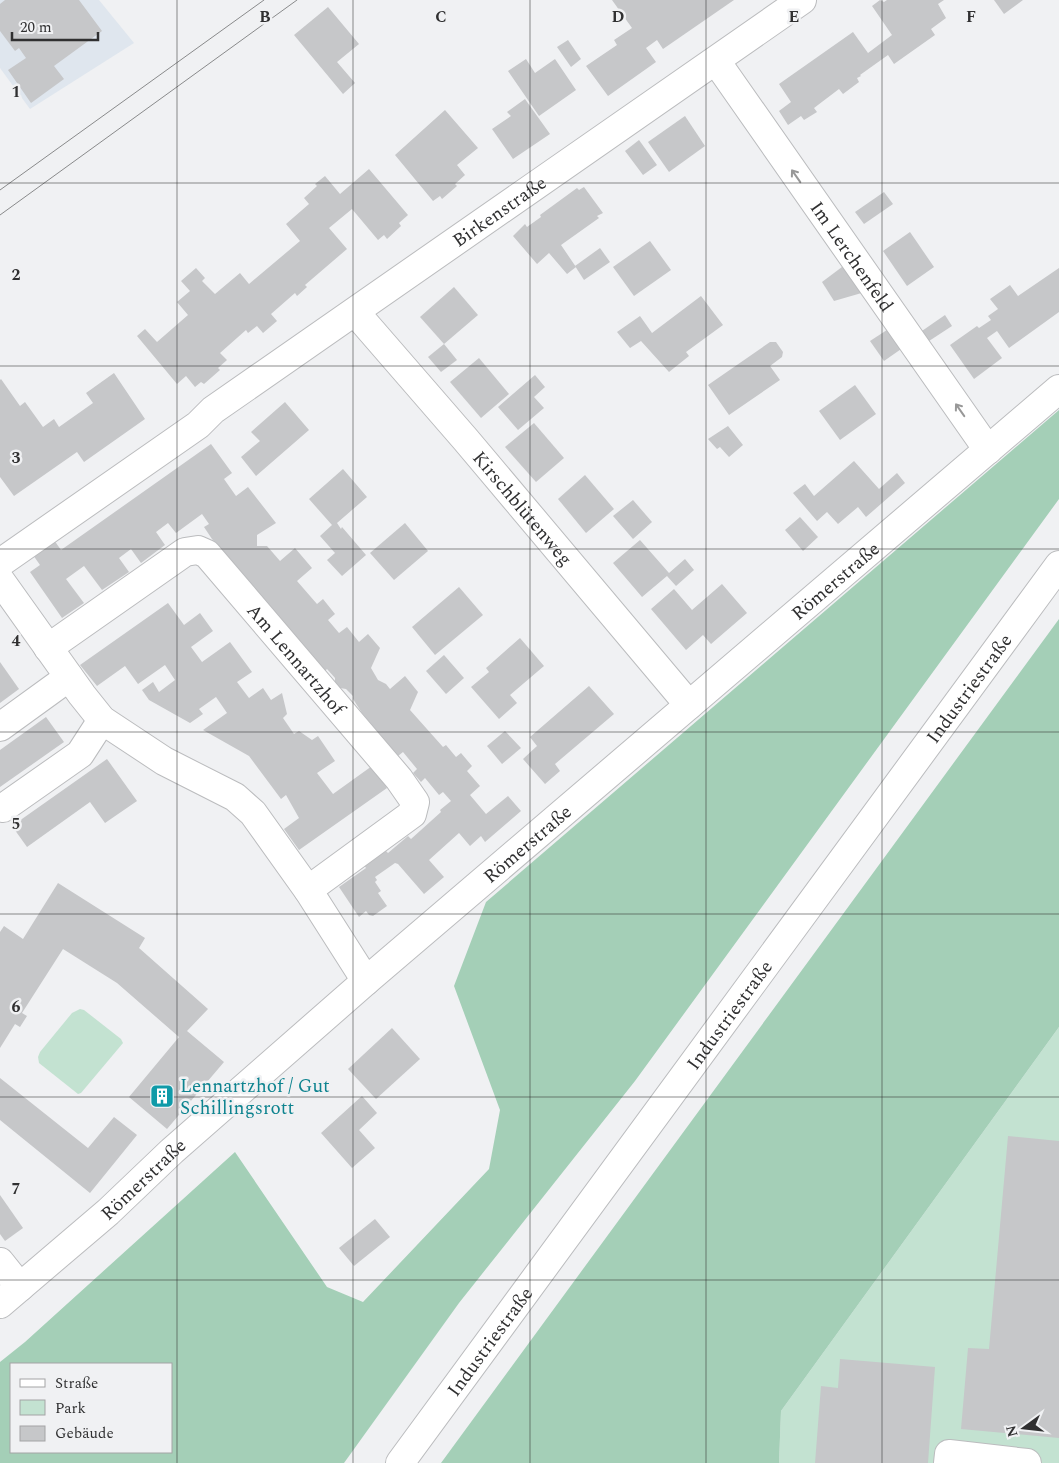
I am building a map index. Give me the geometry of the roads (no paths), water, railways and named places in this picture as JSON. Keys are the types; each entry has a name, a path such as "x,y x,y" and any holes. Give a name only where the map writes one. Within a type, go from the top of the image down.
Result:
{"street":[{"name":"Birkenstraße","path":"0,563 198,425 213,410 802,0"},
{"name":"Im Lerchenfeld","path":"716,61 988,450"},
{"name":"Kirschblütenweg","path":"355,312 466,440 689,705"},
{"name":"Römerstraße","path":"10,1296 101,1218 172,1151 366,981 1059,389"},
{"name":"Am Lennartzhof","path":"48,648 185,552 198,550 207,554 399,779 415,802 412,814 308,890"},
{"name":"Industriestraße","path":"400,1463 1059,565"},
{"path":"0,580 102,720 164,761 235,797 253,813 308,890 366,981"},
{"path":"0,727 69,677"},
{"path":"3,808 80,754 102,720"},
{"path":"0,1262 10,1296"},
{"path":"948,1463 949,1454 1028,1463"}],"tram line":[{"path":"0,190 264,0"},
{"path":"0,215 297,0"}],"place":[{"name":"Lennartzhof / Gut Schillingsrott","path":"162,1096"}]}
